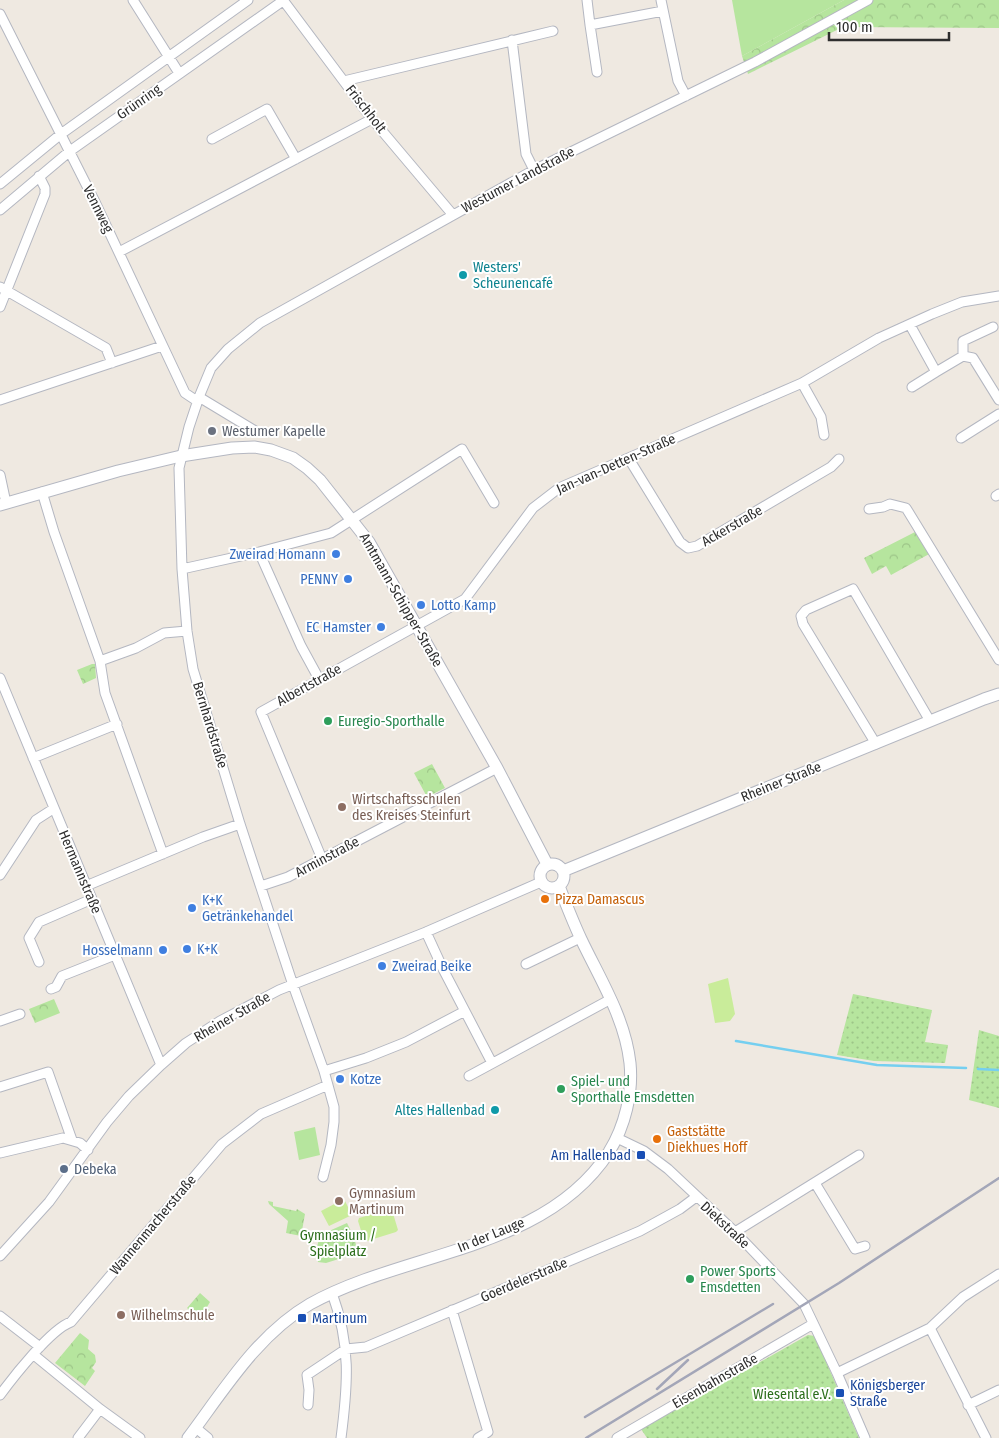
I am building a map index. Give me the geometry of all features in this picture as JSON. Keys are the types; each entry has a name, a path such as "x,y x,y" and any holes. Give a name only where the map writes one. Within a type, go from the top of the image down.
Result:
{"street":[{"path":"133,0 179,74"},
{"name":"Grünring","path":"0,184 61,134 248,0"},
{"name":"Grünring","path":"0,210 70,151 284,0"},
{"name":"Frischholt","path":"284,0 372,118 453,215"},
{"path":"587,0 597,72"},
{"path":"661,0 678,81 686,96"},
{"name":"Westumer Landstraße","path":"181,456 198,399 211,368 228,349 260,323 534,170 755,62 868,0"},
{"path":"590,25 663,11"},
{"name":"Vennweg","path":"0,14 70,151 185,393 198,399"},
{"path":"344,81 553,31"},
{"path":"0,38 10,33"},
{"path":"512,40 526,154 534,170"},
{"path":"212,139 267,109 296,159"},
{"path":"119,252 372,118"},
{"path":"0,307 3,289 45,194 45,188 39,176"},
{"path":"3,289 106,348 112,363"},
{"name":"Jan-van-Detten-Straße","path":"417,625 465,599 533,508 551,493 576,480 629,459 802,382 879,338 962,302 999,296"},
{"path":"910,325 936,372"},
{"path":"963,356 963,341 993,327"},
{"path":"0,400 162,346"},
{"path":"912,388 963,356 973,358 999,399"},
{"path":"802,382 821,417 824,435"},
{"path":"198,399 257,432"},
{"path":"961,438 999,414"},
{"name":"Amtmann-Schipper-Straße","path":"3,504 181,456 232,448 254,447 293,458 314,474 369,542 417,625 547,864"},
{"path":"182,569 259,552 331,533 462,449 494,503"},
{"name":"Bernhardstraße","path":"181,456 179,468 182,569 187,631 193,669 240,824 293,985 324,1071 334,1107 334,1122 323,1177"},
{"name":"Ackerstraße","path":"629,459 680,542 688,548 698,546 710,539 831,467 839,459"},
{"path":"0,475 3,504"},
{"path":"42,492 54,532 100,661 105,693 163,854"},
{"path":"869,509 883,508 890,504 906,508 999,660"},
{"path":"259,552 301,646 319,679"},
{"path":"876,744 803,624 801,616 806,610 854,589 930,721"},
{"name":"Albertstraße","path":"322,859 262,712 417,625"},
{"path":"100,661 136,648 164,633 187,631"},
{"name":"Hermannstraße","path":"0,678 161,1064"},
{"name":"Rheiner Straße","path":"564,871 984,698 999,694"},
{"path":"32,758 117,724"},
{"name":"Arminstraße","path":"261,886 288,877 496,768"},
{"path":"0,875 36,820 53,808"},
{"path":"86,886 203,837 240,824"},
{"path":"547,864 557,864 564,871 564,880 559,886 549,888 541,882 540,872 547,864"},
{"name":"Rheiner Straße","path":"0,1256 49,1202 113,1115 161,1064 186,1043 220,1021 279,990 426,932 541,882"},
{"name":"In der Lauge","path":"188,1438 253,1353 276,1328 311,1304 364,1280 499,1234 529,1220 567,1198 601,1164 617,1138 629,1098 630,1066 624,1031 611,999 580,938 559,886"},
{"path":"39,962 29,938 39,922 92,899"},
{"path":"426,932 492,1063"},
{"path":"526,964 580,938"},
{"path":"51,989 56,986 62,976 115,955"},
{"path":"468,1076 611,999"},
{"path":"324,1071 366,1058 406,1042 465,1011"},
{"path":"0,1021 20,1014"},
{"path":"0,1087 48,1072 72,1140"},
{"name":"Wannenmacherstraße","path":"0,1394 40,1347 62,1326 71,1322 222,1144 261,1114 328,1085"},
{"path":"0,1153 63,1138 80,1143 88,1150"},
{"name":"Diekstraße","path":"617,1138 639,1148 668,1169 735,1232 804,1304 865,1438"},
{"path":"735,1232 859,1155"},
{"path":"815,1183 855,1249 865,1246"},
{"name":"Goerdelerstraße","path":"346,1349 366,1347 640,1231 680,1209 696,1197"},
{"path":"837,1373 930,1328 963,1298 999,1274"},
{"path":"332,1293 341,1318 346,1349 347,1367 341,1438"},
{"path":"452,1310 488,1432 478,1438"},
{"path":"0,1316 40,1347"},
{"name":"Eisenbahnstraße","path":"617,1438 813,1324"},
{"path":"930,1328 986,1438"},
{"path":"308,1405 307,1375 346,1349"},
{"path":"34,1355 100,1409 140,1438"},
{"path":"968,1405 999,1390"},
{"path":"78,1438 100,1409"},
{"path":"196,1428 208,1438"}],"green space":[{"path":"732,0 844,0 742,56"},
{"path":"844,0 999,0 999,28 843,27 748,74 742,56"},
{"path":"917,531 931,553 891,575 886,566 872,574 864,558"},
{"path":"95,664 96,678 83,684 77,670"},
{"path":"432,764 445,788 427,797 414,773"},
{"path":"728,978 735,1014 730,1021 715,1023 708,984"},
{"path":"853,994 932,1010 925,1042 948,1045 945,1063 874,1061 837,1055"},
{"path":"54,999 60,1013 35,1023 29,1009"},
{"path":"979,1030 999,1036 999,1108 969,1100"},
{"path":"315,1127 320,1155 299,1160 294,1132"},
{"path":"344,1199 352,1215 329,1226 321,1211"},
{"path":"268,1201 273,1202 273,1206 296,1211 297,1209 305,1214 301,1236 286,1233 288,1221 269,1204"},
{"path":"392,1210 398,1230 367,1241 364,1240 358,1221 359,1218"},
{"name":"Gymnasium / Spielplatz","path":"347,1223 354,1237 358,1253 326,1263 318,1262 316,1251 320,1235"},
{"path":"200,1293 210,1302 207,1307 212,1314 204,1322 187,1308"},
{"path":"80,1333 89,1340 88,1349 95,1355 96,1362 92,1368 95,1371 85,1386 55,1363"},
{"name":"Wiesental e.V.","path":"808,1335 815,1336 859,1438 647,1438 641,1429"}],"waterway":[{"path":"736,1041 877,1065 966,1068"},
{"path":"978,1069 999,1070"}],"railway":[{"path":"586,1438 839,1283 999,1178"},
{"path":"585,1417 773,1304"},
{"path":"657,1389 688,1360"}],"place":[{"name":"Westers' Scheunencafé","path":"463,275"},
{"name":"Westumer Kapelle","path":"212,431"},
{"name":"Zweirad Homann","path":"336,554"},
{"name":"PENNY","path":"348,579"},
{"name":"Lotto Kamp","path":"421,605"},
{"name":"EC Hamster","path":"381,627"},
{"name":"Euregio-Sporthalle","path":"328,721"},
{"name":"Wirtschaftsschulen des Kreises Steinfurt","path":"342,807"},
{"name":"Pizza Damascus","path":"545,899"},
{"name":"K+K Getränkehandel","path":"192,908"},
{"name":"K+K","path":"187,949"},
{"name":"Hosselmann","path":"163,950"},
{"name":"Zweirad Beike","path":"382,966"},
{"name":"Kotze","path":"340,1079"},
{"name":"Spiel- und Sporthalle Emsdetten","path":"561,1089"},
{"name":"Altes Hallenbad","path":"495,1110"},
{"name":"Gaststätte Diekhues Hoff","path":"657,1139"},
{"name":"Am Hallenbad","path":"641,1155"},
{"name":"Debeka","path":"64,1169"},
{"name":"Gymnasium Martinum","path":"339,1201"},
{"name":"Power Sports Emsdetten","path":"690,1279"},
{"name":"Wilhelmschule","path":"121,1315"},
{"name":"Martinum","path":"302,1318"},
{"name":"Königsberger Straße","path":"840,1393"}]}
